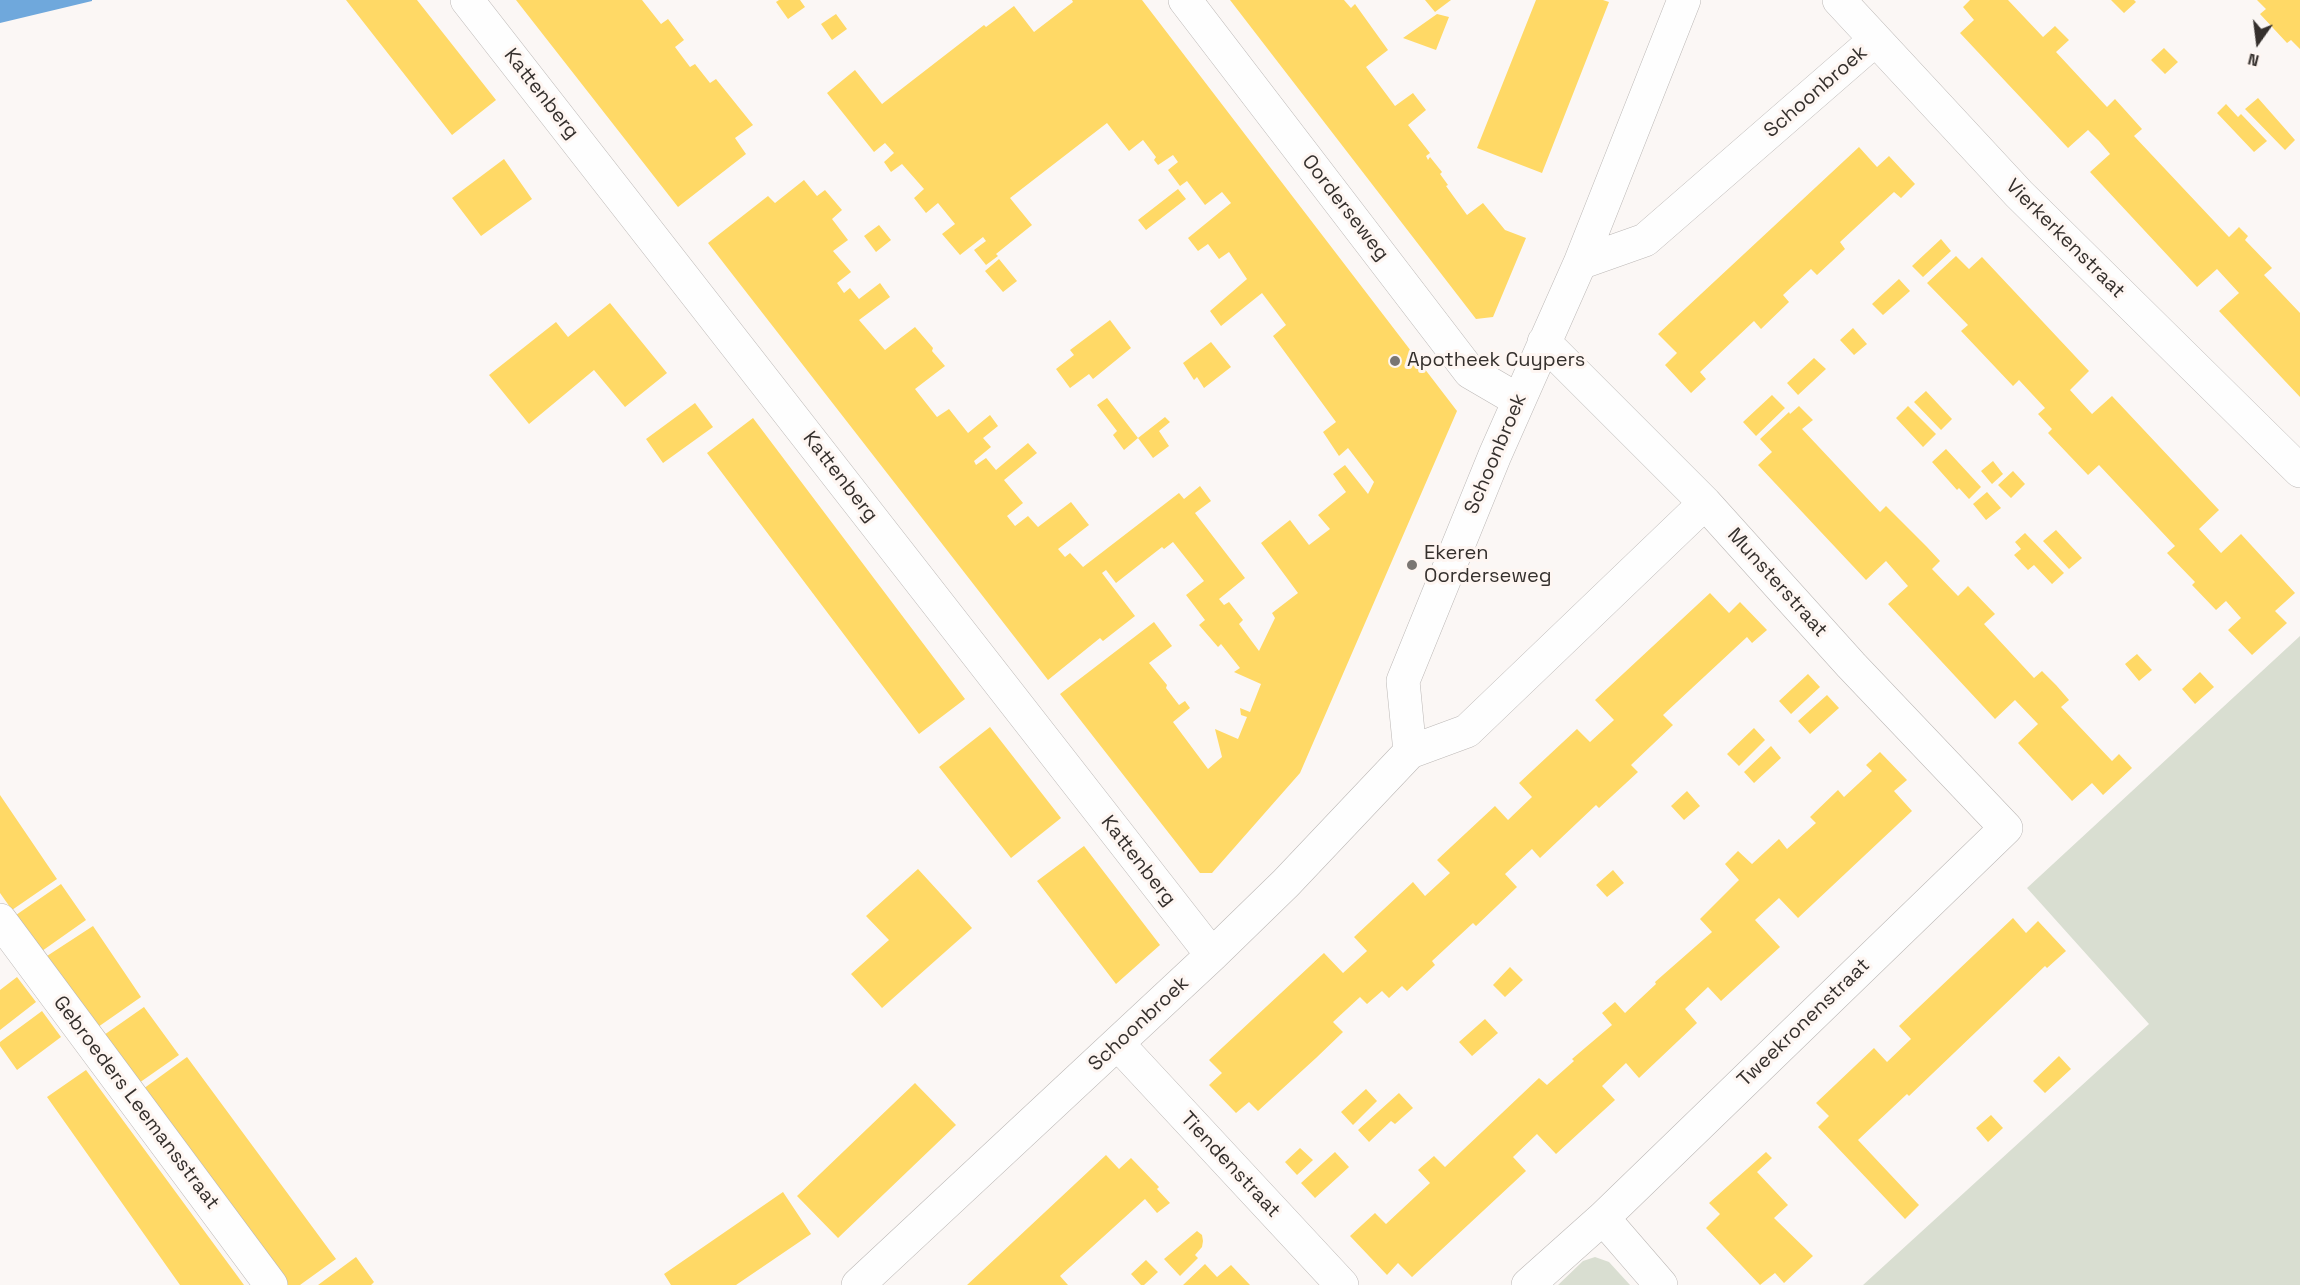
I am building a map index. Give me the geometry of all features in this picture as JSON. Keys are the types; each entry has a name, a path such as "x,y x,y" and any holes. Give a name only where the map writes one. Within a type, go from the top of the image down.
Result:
{"street":[{"name":"Kattenberg","path":"467,0 1212,955"},
{"name":"Oorderseweg","path":"1185,0 1470,372 1518,400"},
{"name":"Schoonbroek","path":"1410,752 1403,681 1518,400 1580,263 1684,0"},
{"name":"Vierkerkenstraat","path":"1839,0 2019,194 2300,471"},
{"name":"Schoonbroek","path":"1580,263 1646,240 1875,40"},
{"name":"Munsterstraat","path":"1544,342 1705,503 1851,666 2006,828"},
{"name":"Schoonbroek","path":"858,1285 1212,955 1286,883 1410,752 1467,731 1705,503"},
{"name":"Tweekronenstraat","path":"1528,1285 1603,1218 2006,828"},
{"name":"Gebroeders Leemansstraat","path":"0,920 271,1285"},
{"name":"Tiendenstraat","path":"1118,1044 1342,1285"},
{"path":"1603,1218 1661,1285"}],"shaded area":[{"path":"2300,636 2300,1285 1863,1285 2149,1024 2027,888"},
{"path":"1595,1257 1609,1262 1630,1285 1558,1285 1583,1261"}],"building: Homes":[{"path":"346,0 417,0 496,100 452,135"},
{"path":"516,0 642,0 661,24 668,19 684,40 675,47 690,67 695,64 710,83 716,79 753,125 735,138 746,154 678,207"},
{"path":"800,0 805,7 788,19 776,2"},
{"path":"1072,0 1142,0 1457,411 1300,773 1212,873 1200,873 1060,694 1154,622 1172,646 1149,663 1167,685 1166,688 1179,705 1185,701 1190,708 1173,722 1208,769 1222,757 1215,729 1238,739 1247,717 1241,715 1240,708 1250,712 1261,684 1234,672 1240,668 1221,644 1218,647 1199,625 1205,620 1186,595 1204,581 1173,542 1164,549 1162,547 1116,583 1106,570 1102,573 1135,616 1103,641 1100,638 1048,680 708,243 768,196 775,203 804,180 817,196 825,190 842,210 832,219 848,240 833,251 851,272 837,283 844,293 850,288 859,299 880,283 890,297 859,320 885,350 915,327 933,348 932,351 945,366 915,389 937,417 949,409 968,433 990,415 998,426 983,438 991,447 974,461 976,465 986,458 996,470 1028,443 1037,453 1004,480 1023,503 1007,516 1015,526 1028,516 1038,527 1071,502 1089,525 1058,549 1065,557 1070,553 1083,567 1179,493 1184,499 1200,486 1211,501 1195,513 1245,578 1219,599 1224,605 1229,602 1243,620 1239,624 1259,651 1275,618 1272,613 1298,593 1261,543 1290,520 1309,545 1330,529 1318,515 1346,492 1333,474 1345,465 1368,494 1374,482 1348,448 1339,456 1323,432 1336,422 1273,336 1286,325 1262,293 1221,326 1210,311 1247,279 1229,252 1219,259 1208,244 1198,251 1188,238 1231,203 1222,192 1205,205 1187,181 1180,186 1168,170 1178,162 1173,155 1158,165 1154,160 1156,157 1143,140 1129,151 1107,123 1010,198 1032,225 986,265 974,250 986,241 983,237 960,255 942,234 955,224 938,203 926,213 914,198 924,189 902,164 891,172 884,162 894,153 885,143 874,152 827,93 855,70 882,104 984,25 986,27 1014,6 1034,32 1073,2"},
{"path":"1230,0 1344,0 1351,8 1355,4 1388,50 1366,67 1395,106 1413,93 1426,110 1408,125 1430,153 1426,156 1428,160 1430,157 1442,172 1440,174 1448,185 1446,186 1467,215 1483,203 1505,230 1526,238 1493,317 1476,319"},
{"path":"1425,0 1451,0 1435,12"},
{"path":"1536,0 1603,0 1609,2 1542,173 1477,148"},
{"path":"1970,0 2008,0 2043,37 2055,26 2069,40 2056,52 2107,107 2115,99 2142,129 2134,136 2229,237 2239,227 2248,236 2245,240 2272,268 2264,275 2300,313 2300,397 2219,311 2239,293 2217,269 2197,287 2090,172 2110,154 2099,141 2088,130 2068,148 1960,33 1974,20 1963,7"},
{"path":"2111,0 2134,0 2136,2 2124,13"},
{"path":"2257,0 2300,0 2300,49 2291,40 2287,43 2260,14 2266,9"},
{"path":"836,14 847,29 832,40 821,24"},
{"path":"1437,14 1449,17 1436,50 1403,38"},
{"path":"2164,48 2178,62 2165,74 2151,60"},
{"path":"2258,98 2295,140 2285,150 2245,109"},
{"path":"2226,104 2238,117 2241,114 2267,141 2254,152 2217,113"},
{"path":"1859,147 1877,167 1889,156 1915,184 1901,198 1894,192 1840,242 1845,249 1817,275 1811,269 1783,295 1789,302 1761,329 1754,321 1700,372 1706,379 1691,393 1665,365 1677,353 1658,334"},
{"path":"504,159 532,199 481,236 452,198"},
{"path":"1178,189 1186,199 1146,230 1138,220"},
{"path":"879,225 891,240 876,252 864,236"},
{"path":"1941,239 1951,251 1923,277 1912,266"},
{"path":"1956,256 1969,269 1982,257 2089,371 2070,390 2092,414 2112,396 2219,510 2199,529 2221,553 2241,534 2295,593 2275,611 2287,623 2252,655 2228,630 2241,618 2226,601 2216,610 2192,585 2195,582 2167,553 2175,546 2099,465 2088,475 2048,433 2052,429 2038,414 2045,408 2019,380 2013,386 1961,331 1968,325 1927,283"},
{"path":"999,259 1017,281 1003,292 985,271"},
{"path":"1899,279 1910,291 1883,315 1872,304"},
{"path":"610,303 667,373 625,407 594,370 529,424 489,375 556,322 568,337"},
{"path":"1110,320 1131,348 1093,379 1089,374 1070,388 1056,369 1074,355 1070,350"},
{"path":"1853,328 1867,344 1854,355 1840,340"},
{"path":"1211,342 1231,367 1204,388 1197,377 1194,380 1183,363"},
{"path":"1814,358 1826,369 1798,395 1787,383"},
{"path":"1926,391 1952,419 1941,430 1914,402"},
{"path":"1772,395 1785,408 1756,436 1743,422"},
{"path":"1107,398 1138,438 1124,450 1113,435 1117,431 1097,405"},
{"path":"695,403 713,427 663,463 646,439"},
{"path":"1799,406 1813,420 1802,429 1880,512 1886,506 1927,547 1940,561 1932,569 1958,596 1968,586 1995,614 1984,624 2034,678 2042,671 2056,685 2069,700 2061,707 2112,761 2119,754 2132,768 2103,795 2092,783 2072,801 2018,743 2038,724 2015,700 1995,719 1888,604 1908,586 1886,561 1866,580 1758,465 1772,452 1760,439 1789,412 1790,414"},
{"path":"1908,406 1936,434 1923,447 1896,418"},
{"path":"1165,417 1170,422 1159,431 1169,446 1153,458 1138,438"},
{"path":"753,418 965,699 919,734 707,453"},
{"path":"1946,449 1981,487 1969,499 1959,488 1957,490 1932,462"},
{"path":"1993,461 2003,474 1992,484 1981,471"},
{"path":"2013,471 2025,484 2011,498 1998,485"},
{"path":"1987,492 2001,508 1986,520 1973,504"},
{"path":"2056,530 2082,558 2069,569 2043,541"},
{"path":"2025,533 2064,573 2052,584 2034,565 2028,570 2014,555 2021,549 2015,542"},
{"path":"1710,593 1729,613 1740,602 1767,630 1752,643 1747,637 1663,715 1673,725 1631,765 1638,772 1599,808 1596,805 1540,858 1532,849 1505,874 1517,887 1476,926 1473,923 1432,961 1435,965 1407,991 1402,986 1389,998 1382,991 1367,1004 1360,997 1333,1022 1343,1032 1316,1058 1258,1111 1249,1102 1236,1113 1209,1085 1222,1073 1209,1060 1324,953 1343,973 1367,951 1354,937 1413,882 1425,896 1450,873 1437,860 1495,806 1508,820 1532,797 1519,783 1577,729 1590,742 1614,720 1595,700"},
{"path":"2137,654 2152,670 2139,681 2125,664"},
{"path":"2200,672 2214,687 2195,704 2182,689"},
{"path":"1808,674 1820,687 1791,714 1779,701"},
{"path":"1827,695 1839,708 1810,734 1798,721"},
{"path":"990,727 1061,818 1011,858 939,767"},
{"path":"1754,728 1765,740 1739,766 1727,754"},
{"path":"1771,746 1781,758 1754,783 1744,772"},
{"path":"1880,752 1907,780 1894,791 1912,811 1798,918 1779,898 1755,920 1780,947 1721,1001 1708,987 1685,1009 1697,1023 1639,1078 1626,1063 1602,1086 1615,1100 1556,1154 1537,1134 1513,1157 1526,1171 1412,1277 1398,1263 1387,1275 1350,1236 1375,1213 1386,1224 1430,1183 1418,1170 1434,1156 1445,1167 1539,1078 1547,1085 1574,1061 1572,1059 1612,1025 1602,1013 1615,1002 1625,1013 1656,984 1655,982 1712,932 1700,919 1739,880 1725,864 1738,851 1752,864 1779,839 1787,849 1816,823 1810,817 1838,790 1844,797 1872,771 1866,765"},
{"path":"1687,791 1700,806 1684,820 1671,806"},
{"path":"0,795 57,879 12,910 0,893"},
{"path":"1084,846 1160,945 1116,984 1037,881"},
{"path":"918,869 972,928 882,1008 851,974 889,940 866,916"},
{"path":"1613,870 1624,883 1607,897 1596,885"},
{"path":"61,884 86,920 42,951 16,915"},
{"path":"2013,918 2026,933 2038,921 2066,951 2047,968 2045,966 1909,1096 1907,1094 1858,1140 1919,1205 1905,1219 1818,1127 1829,1116 1816,1103 1874,1048 1887,1062 1911,1039 1899,1026"},
{"path":"93,926 141,997 98,1027 47,956"},
{"path":"1510,967 1523,980 1505,997 1493,985"},
{"path":"17,977 36,1002 0,1030 0,990"},
{"path":"144,1007 179,1055 139,1083 104,1035"},
{"path":"42,1011 61,1037 17,1070 0,1046 0,1042"},
{"path":"1485,1019 1498,1033 1472,1056 1459,1042"},
{"path":"2059,1056 2071,1069 2045,1093 2033,1081"},
{"path":"187,1057 336,1259 300,1285 285,1285 143,1089"},
{"path":"86,1070 244,1285 180,1285 47,1097"},
{"path":"915,1083 956,1125 838,1238 797,1196"},
{"path":"1366,1089 1377,1101 1353,1125 1341,1112"},
{"path":"1399,1093 1413,1108 1395,1124 1391,1121 1369,1142 1358,1130"},
{"path":"1991,1115 2003,1128 1988,1142 1976,1128"},
{"path":"1300,1148 1313,1160 1297,1175 1285,1162"},
{"path":"1335,1152 1349,1167 1315,1198 1301,1183"},
{"path":"1766,1152 1772,1158 1757,1172 1788,1205 1774,1218 1813,1256 1784,1283 1775,1273 1760,1285 1706,1228 1720,1214 1709,1203"},
{"path":"1106,1155 1119,1169 1131,1158 1159,1187 1157,1189 1170,1203 1157,1213 1145,1199 1060,1276 1068,1285 967,1285"},
{"path":"783,1192 811,1234 736,1285 671,1285 664,1274"},
{"path":"1197,1231 1202,1235 1203,1241 1202,1247 1195,1255 1198,1258 1180,1276 1164,1259"},
{"path":"356,1257 374,1282 371,1285 318,1285"},
{"path":"1146,1260 1158,1272 1144,1285 1141,1285 1131,1274"},
{"path":"1205,1264 1217,1277 1231,1265 1250,1285 1183,1285"}],"building: Schools":[{"path":"0,0 92,0 92,1 0,23"}],"place":[{"name":"Apotheek Cuypers","path":"1395,361"},
{"name":"Ekeren Oorderseweg","path":"1412,565"}]}
